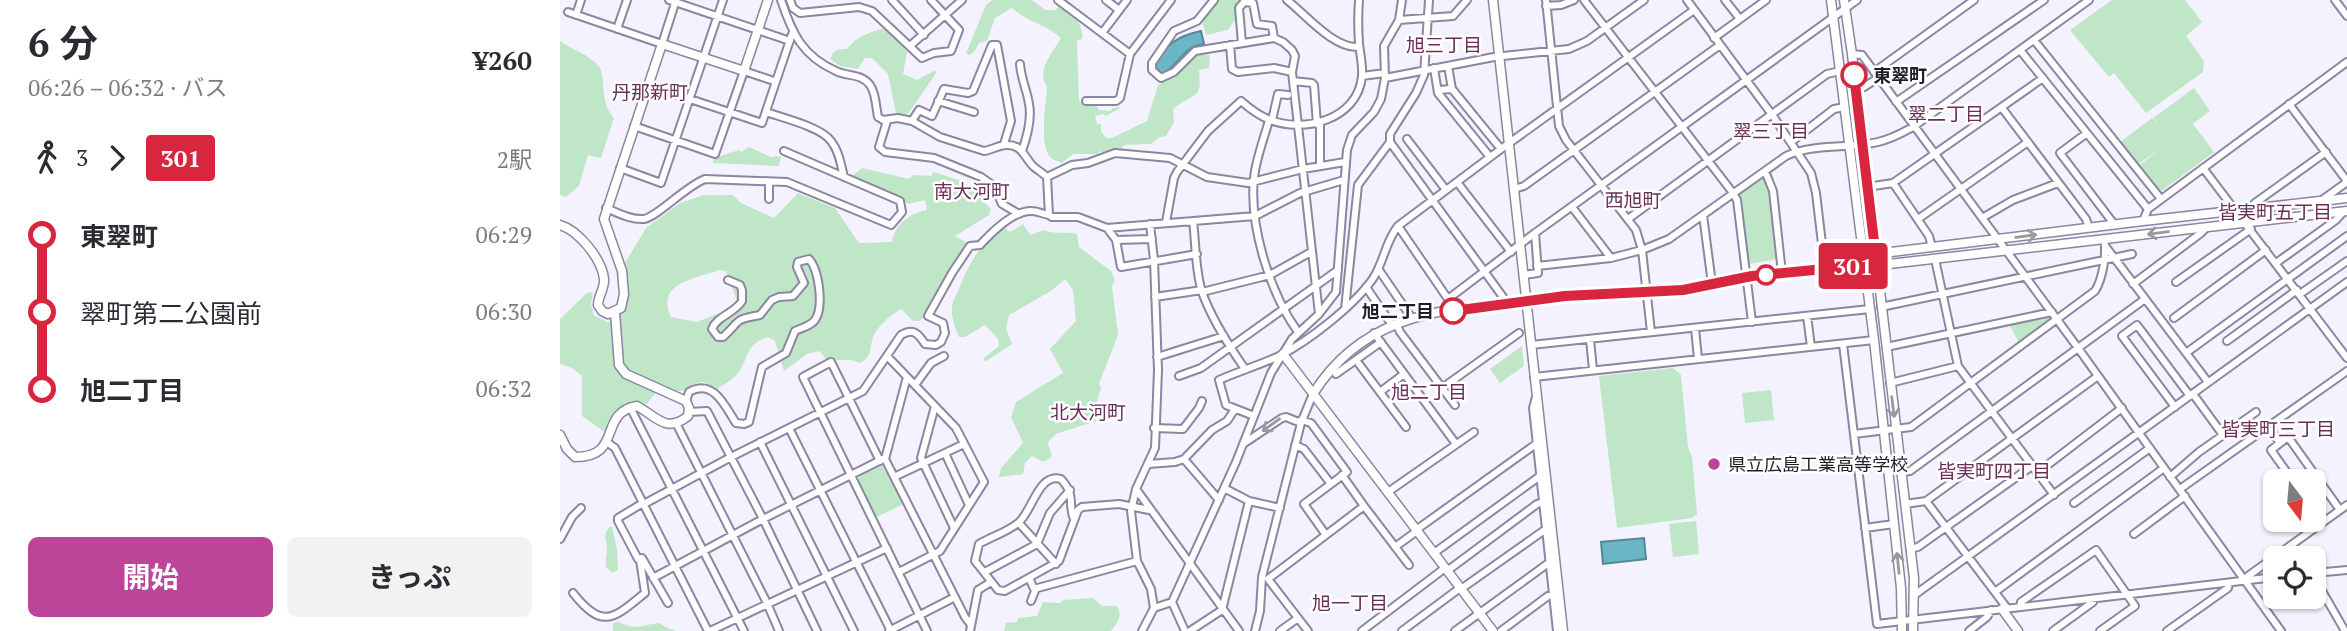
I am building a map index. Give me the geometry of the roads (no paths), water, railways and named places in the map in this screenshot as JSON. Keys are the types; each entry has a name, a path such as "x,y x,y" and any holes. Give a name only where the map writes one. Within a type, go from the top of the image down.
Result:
{"street":[{"path":"576,15 581,0"},
{"path":"617,29 627,0"},
{"path":"620,168 661,183 723,0"},
{"path":"634,127 715,154 768,0"},
{"path":"648,85 762,122 791,38 781,0"},
{"path":"790,0 793,8 800,13 859,7 872,11 922,58 951,51 959,30 932,0"},
{"path":"892,0 924,35"},
{"path":"911,46 962,0"},
{"path":"1058,0 1130,54"},
{"path":"1106,0 1119,10"},
{"path":"1102,33 1127,0"},
{"path":"1086,101 1116,101 1120,98 1130,54 1171,0"},
{"path":"1214,0 1197,20 1174,31 1152,63 1152,70 1161,78 1174,72 1194,52 1273,38 1292,50 1295,62 1292,72 1297,124 1319,314"},
{"path":"1287,0 1342,45 1359,47"},
{"path":"1166,222 1174,178 1208,131 1241,101 1270,120 1297,124 1318,123 1332,118 1353,100 1362,76 1359,0"},
{"path":"1154,608 1172,602 1219,500 1271,373 1298,332 1319,314 1336,292 1345,162 1349,141 1378,105 1385,75 1384,46 1399,20 1402,0"},
{"path":"1345,309 1358,186 1390,142 1390,134 1416,93 1425,70 1429,0"},
{"path":"1399,20 1453,16 1467,0"},
{"path":"1493,0 1505,146 1514,189 1563,631"},
{"path":"1574,0 1561,5 1546,3 1559,125 1574,150 1636,230 1642,250 1651,332"},
{"path":"1584,0 1684,126 1737,200 1752,322"},
{"path":"1362,76 1425,70 1499,56 1569,49 1587,41 1644,0"},
{"path":"1686,0 1747,80 1811,173 1825,269"},
{"path":"1725,0 1740,19"},
{"path":"1714,38 1766,0"},
{"path":"1831,0 1874,340 1894,524 1902,631"},
{"path":"1448,299 1833,17 1844,4 1857,0"},
{"path":"1856,89 1864,87 1974,0"},
{"path":"1896,102 2044,0"},
{"path":"2074,0 2080,7"},
{"path":"1537,266 1611,258 1669,239 1797,151 1863,145 1894,138 2089,0"},
{"path":"2334,0 2347,16"},
{"path":"560,225 578,233 600,266 604,278 598,305 602,311 608,314 621,308 624,294 622,271 604,219 662,44 673,1 758,31 791,38 813,57 837,72 861,76 873,90 878,117 887,121 898,118 912,121 940,137 984,151 1004,144 1017,146 1031,164 1047,177 1048,215"},
{"path":"1242,43 1239,8 1244,2 1253,4 1257,24 1272,26 1273,38"},
{"path":"1844,4 1910,549 1913,631"},
{"path":"1254,416 1226,405 1219,380 1283,354 1345,309 1379,270 1391,236 1398,226 1694,10"},
{"path":"568,12 774,81"},
{"path":"2034,40 2161,199"},
{"path":"1514,189 1524,186 1720,44"},
{"path":"912,121 919,110 932,116 944,89 968,93 973,91 992,45 997,45 1010,121 1004,144"},
{"path":"1230,45 1232,69 1238,72 1274,68 1292,72"},
{"path":"2020,50 2148,209"},
{"path":"1852,54 1861,55 1998,239 2281,631"},
{"path":"2143,221 2148,209 2347,62"},
{"path":"1020,64 1021,79 1030,105 1030,121 1022,150"},
{"path":"1448,66 1452,89 1505,146"},
{"path":"1434,68 1438,90 1490,157"},
{"path":"1628,219 1773,116 1827,74 1840,71"},
{"path":"1867,187 1892,183 2043,78"},
{"path":"1293,81 1312,83 1314,86 1320,166"},
{"path":"1438,90 1452,89"},
{"path":"1288,94 1278,94 1258,154 1254,182 1255,216 1270,275 1283,310 1298,332"},
{"path":"938,101 974,112"},
{"path":"2290,104 2347,181 2321,201"},
{"path":"1791,142 1834,109 1845,107"},
{"path":"2002,108 2087,219 2089,228"},
{"path":"766,112 819,132 831,140 844,177"},
{"path":"887,121 879,148 885,152 934,158 972,173 994,186 1002,204 1019,214"},
{"path":"2087,133 2060,153 2114,225"},
{"path":"1407,139 1446,190"},
{"path":"1390,142 1503,297"},
{"path":"1918,219 2028,142"},
{"path":"606,208 633,218 647,219 694,184 705,180 787,182 891,225 902,212 900,201 784,151"},
{"path":"2251,209 2255,203 2326,152"},
{"path":"1047,177 1072,165 1088,163 1115,153 1170,158 1207,177 1254,182 1303,169 1345,162"},
{"path":"1412,172 1425,162"},
{"path":"2203,168 2347,358"},
{"path":"1765,171 1773,191 1782,273"},
{"path":"668,603 642,558 638,559 618,518 731,457 863,391 901,335 914,331 925,344 936,345 941,342 945,333 943,323 928,316 951,273 970,246 980,245 989,235 1019,214 1030,210 1048,215 1078,217 1107,228 1255,216 1305,191 1344,180"},
{"path":"769,182 769,199"},
{"path":"1457,182 1511,252"},
{"path":"1892,183 1930,236 1932,247"},
{"path":"1982,218 2013,200 2058,183"},
{"path":"1865,265 1875,254 2347,198"},
{"path":"1572,207 1611,258"},
{"path":"1255,631 1295,445 1301,421 1313,394 1339,359 1374,333 1412,317 1525,300 1683,290 1746,277 2105,243 2207,227 2248,226 2346,211"},
{"path":"2276,263 2346,211"},
{"path":"1703,215 1712,284"},
{"path":"1194,221 1196,261 1202,291 1230,348 1245,369"},
{"path":"1142,631 1154,608 1151,589 1137,561 1132,506 1136,489 1154,448 1157,357 1154,260 1150,224"},
{"path":"1398,226 1448,299 1451,311"},
{"path":"2176,282 2248,226"},
{"path":"2133,284 2207,227"},
{"path":"1107,228 1116,240 1121,267 1197,254"},
{"path":"1523,275 1538,273 1535,233"},
{"path":"2186,353 2347,236"},
{"path":"1116,240 1152,239"},
{"path":"2105,243 2208,382"},
{"path":"1854,434 1911,427 2095,291 2099,285 2105,243"},
{"path":"2174,318 2266,250"},
{"path":"1155,297 1202,291 1270,275 1311,252"},
{"path":"1881,307 2132,254"},
{"path":"560,435 567,449 575,457 596,453 608,443 617,415 631,407 637,407 656,420 676,423 688,416 686,401 689,392 697,387 708,388 715,393 736,423 744,425 749,422 762,368 786,353 795,331 812,324 818,316 818,280 813,262 803,259 798,262 797,267 804,283 793,296 772,300 760,315 742,317 723,337 718,337 712,329 714,323 733,311 742,300 740,285 728,280"},
{"path":"1935,259 1958,366 2053,495"},
{"path":"2227,341 2347,261"},
{"path":"1179,376 1201,368 1338,270"},
{"path":"1379,270 1412,317"},
{"path":"1913,596 2347,282"},
{"path":"1366,288 1455,405"},
{"path":"1901,472 1910,471 2145,299"},
{"path":"1531,345 1870,309"},
{"path":"615,312 619,365 625,374 686,401"},
{"path":"1886,347 2052,312"},
{"path":"1807,316 1811,347"},
{"path":"2175,407 2122,336 2137,325 2223,435"},
{"path":"1695,328 1698,359"},
{"path":"1374,333 1455,444"},
{"path":"1442,388 1519,333"},
{"path":"1157,357 1224,336"},
{"path":"1590,339 1593,370"},
{"path":"1534,377 1874,340"},
{"path":"2338,346 2347,340"},
{"path":"1336,374 1381,342"},
{"path":"1843,344 1877,624 2263,578"},
{"path":"1283,354 1493,631"},
{"path":"887,356 956,428 984,482 940,551 899,572"},
{"path":"915,385 931,362 944,356"},
{"path":"927,631 803,377 831,362 882,460 894,477 971,628"},
{"path":"1360,364 1406,427"},
{"path":"1891,383 1958,366"},
{"path":"2180,489 2347,371"},
{"path":"1380,392 1404,374"},
{"path":"1905,504 1926,501 2098,376"},
{"path":"653,579 763,519 882,460 907,377"},
{"path":"1537,396 1533,408 1536,444 1557,631"},
{"path":"1154,428 1183,429 1202,401"},
{"path":"935,406 921,458 954,528"},
{"path":"631,407 744,631"},
{"path":"2037,473 2122,408"},
{"path":"1148,464 1184,459 1212,430 1227,421 1235,409"},
{"path":"689,412 707,411 817,631"},
{"path":"2171,477 2256,412"},
{"path":"1243,444 1282,418 1311,423 1347,472 1304,504 1326,534"},
{"path":"676,423 768,603 779,631"},
{"path":"2268,427 2280,443"},
{"path":"789,428 890,631 955,597"},
{"path":"1388,492 1474,432"},
{"path":"2285,469 2272,450 2288,437 2344,508 2326,521"},
{"path":"760,442 855,631"},
{"path":"608,443 615,448 709,631 887,548"},
{"path":"894,477 964,444"},
{"path":"1395,547 1536,444"},
{"path":"1295,445 1304,449 1331,484"},
{"path":"2074,503 2150,448"},
{"path":"945,453 969,505"},
{"path":"1184,459 1219,500"},
{"path":"1910,549 1918,548 2032,466"},
{"path":"1995,592 2164,468"},
{"path":"1342,475 1409,565"},
{"path":"1434,553 1540,476"},
{"path":"1074,520 1070,490 1056,477 1043,484 1019,523 977,545 975,561 998,590 1004,591 1059,561 1078,510 1085,505 1132,506 1149,510"},
{"path":"1224,488 1250,501 1280,508"},
{"path":"1136,489 1239,631"},
{"path":"985,572 1037,544 1050,513 1070,490"},
{"path":"2134,534 2185,496"},
{"path":"1172,602 1188,631 1222,610 1250,501"},
{"path":"1926,501 1995,592 2018,631"},
{"path":"1362,631 1543,502"},
{"path":"1265,578 1364,506"},
{"path":"560,539 572,517 581,508"},
{"path":"1019,523 1056,564"},
{"path":"1865,528 1894,524"},
{"path":"1402,631 1546,529"},
{"path":"2245,580 2310,532"},
{"path":"2020,607 2021,602 2096,550 2135,606 2100,631"},
{"path":"573,593 581,603 601,617 616,616 645,593 640,558"},
{"path":"1034,589 1137,561"},
{"path":"1454,631 1550,562"},
{"path":"2326,573 2347,569"},
{"path":"1029,578 1035,596 1031,601"},
{"path":"1265,578 1308,631"},
{"path":"971,628 978,590 991,582"},
{"path":"2167,631 2228,588 2229,583"},
{"path":"1501,631 1553,594"},
{"path":"2326,597 2345,631"},
{"path":"2053,631 2093,602 2093,599"},
{"path":"1969,631 1987,617 1991,610"},
{"path":"1280,631 1298,618"}],"water":[{"path":"1201,31 1204,44 1191,48 1169,70 1163,74 1158,73 1155,64 1169,46 1186,35"},
{"path":"1644,538 1646,559 1603,564 1601,542"}],"place":[{"name":"東翠町","path":"1854,75"},
{"name":"旭二丁目","path":"1453,311"},
{"name":"県立広島工業高等学校","path":"1714,464"}],"district":[{"name":"旭三丁目","path":"1444,44"},
{"name":"丹那新町","path":"650,91"},
{"name":"翠二丁目","path":"1946,113"},
{"name":"翠三丁目","path":"1771,130"},
{"name":"南大河町","path":"972,190"},
{"name":"西旭町","path":"1633,199"},
{"name":"皆実町五丁目","path":"2275,211"},
{"name":"旭二丁目","path":"1429,391"},
{"name":"北大河町","path":"1088,411"},
{"name":"皆実町三丁目","path":"2278,428"},
{"name":"皆実町四丁目","path":"1994,470"},
{"name":"旭一丁目","path":"1350,602"}]}
